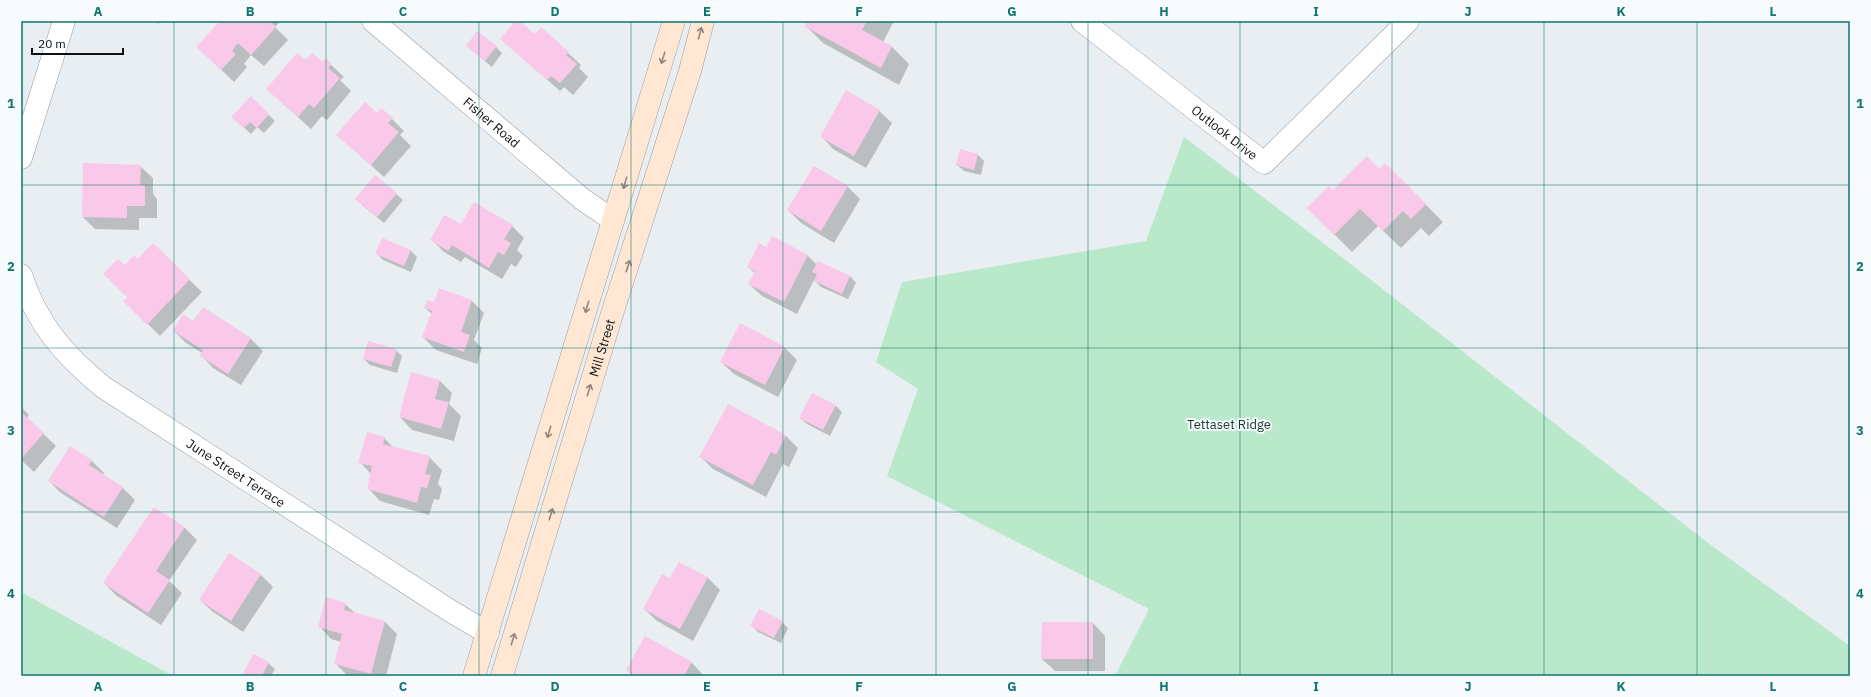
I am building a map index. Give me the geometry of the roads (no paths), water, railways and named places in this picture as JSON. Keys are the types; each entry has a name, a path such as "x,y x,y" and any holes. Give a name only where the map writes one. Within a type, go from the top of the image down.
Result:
{"main road":[{"name":"Mill Street","path":"474,676 674,21"},
{"name":"Mill Street","path":"502,676 615,307 690,71 703,21"}],"street":[{"path":"21,158 64,21"},
{"name":"Fisher Road","path":"373,21 582,199 613,220"},
{"name":"Outlook Drive","path":"1082,21 1264,163 1408,21"},
{"name":"June Street Terrace","path":"21,275 32,304 51,335 75,363 103,387 452,612 488,633"}],"park label":[{"name":"Tettaset Ridge","path":"1229,424"}]}
